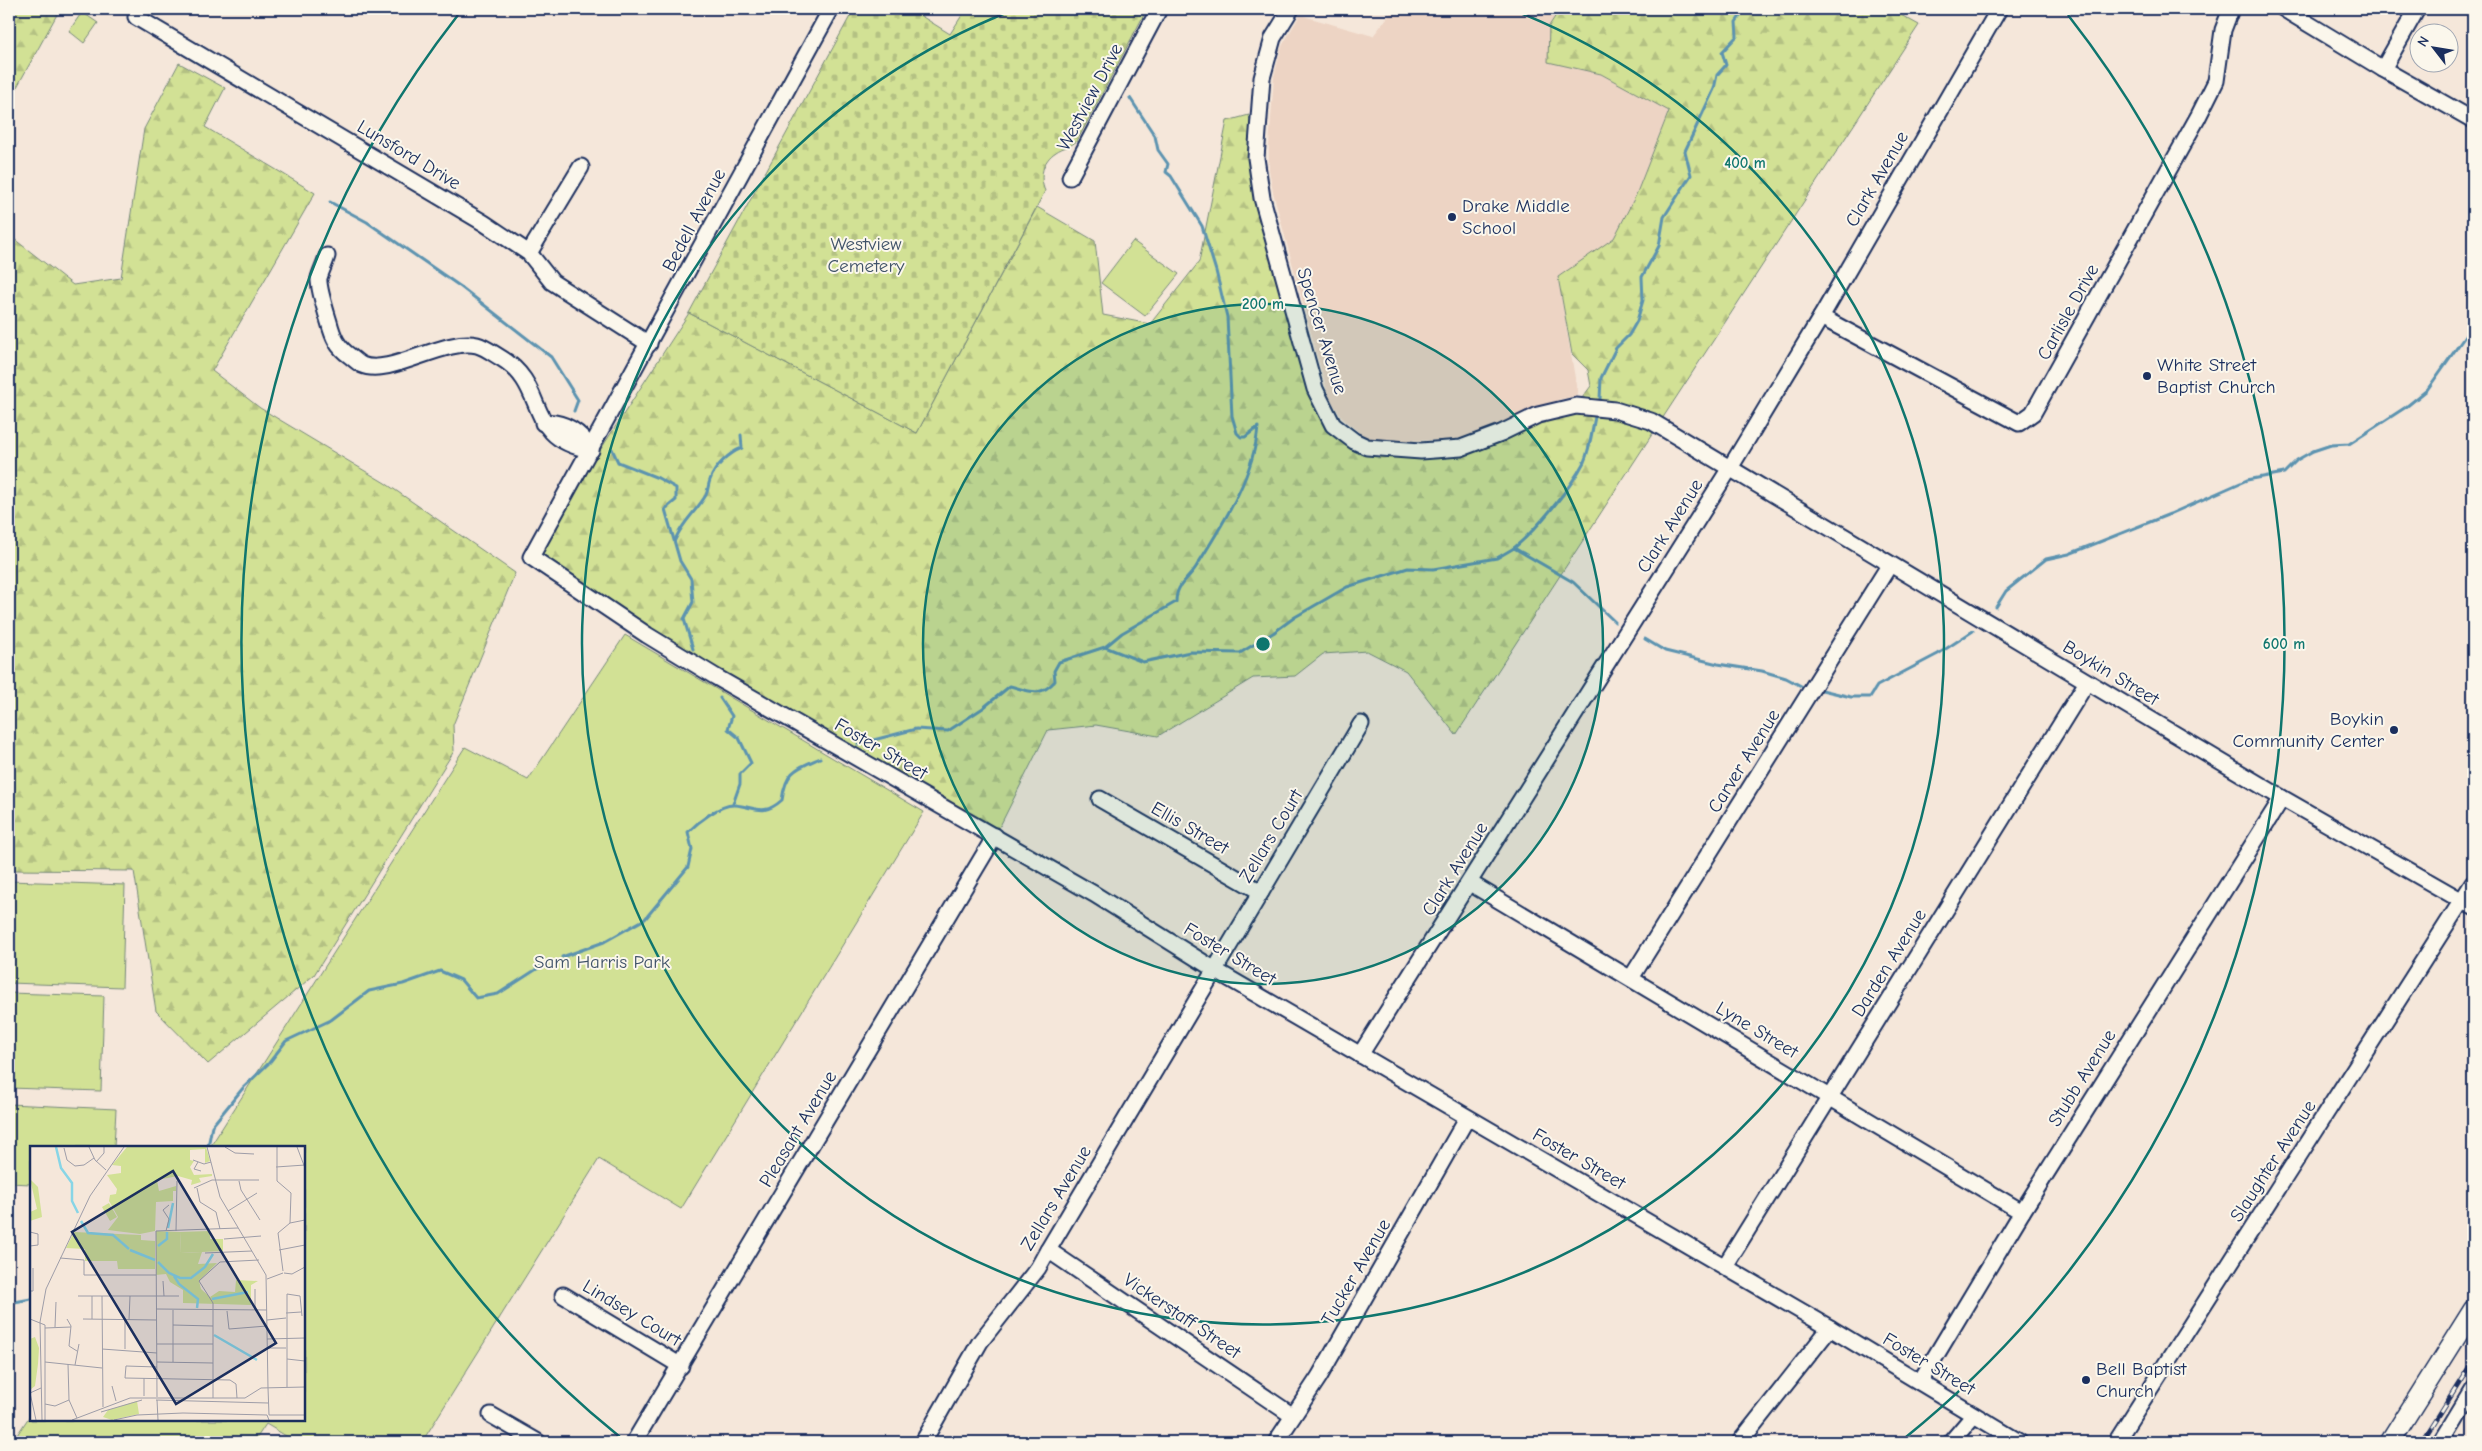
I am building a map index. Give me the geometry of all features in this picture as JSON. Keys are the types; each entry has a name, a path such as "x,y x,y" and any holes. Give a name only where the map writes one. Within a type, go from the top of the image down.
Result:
{"main road":[{"path":"2390,1442 2473,1310"}],"street":[{"name":"Bedell Avenue","path":"591,450 831,9"},
{"name":"Westview Drive","path":"1070,177 1159,9"},
{"name":"Spencer Avenue","path":"1291,9 1273,38 1262,78 1256,158 1262,198 1315,389 1333,424 1354,441 1367,446 1421,451 1461,448 1501,433 1538,415 1576,406 1616,410 1652,421 1730,468"},
{"name":"Clark Avenue","path":"1360,1055 1730,468 1821,317 1998,9"},
{"name":"Carlisle Drive","path":"1821,317 2019,423 2034,413 2198,117 2216,81 2223,30 2231,9"},
{"path":"2284,9 2383,69 2473,120"},
{"path":"2383,69 2417,9"},
{"name":"Lunsford Drive","path":"136,18 484,223 529,253 552,282 649,344"},
{"path":"529,253 581,167"},
{"path":"327,256 319,279 333,340 363,366 383,366 461,344 478,345 503,359 519,372 528,384 543,424 555,422 584,437 591,450"},
{"name":"Foster Street","path":"591,450 531,557 647,636 995,836 1360,1055 1726,1266 2019,1442"},
{"name":"Boykin Street","path":"1730,468 2282,798 2468,904"},
{"name":"Carver Avenue","path":"1631,978 1890,564"},
{"name":"Darden Avenue","path":"1726,1266 2087,682"},
{"name":"Zellars Court","path":"1215,969 1361,724"},
{"name":"Stubb Avenue","path":"1920,1382 2022,1212 2282,798"},
{"name":"Ellis Street","path":"1100,799 1260,892"},
{"name":"Pleasant Avenue","path":"634,1442 995,836"},
{"name":"Lyne Street","path":"1470,883 2022,1212"},
{"name":"Slaughter Avenue","path":"2116,1442 2468,904 2473,883"},
{"name":"Zellars Avenue","path":"923,1442 980,1342 1038,1268 1215,969"},
{"name":"Tucker Avenue","path":"1276,1442 1319,1377 1467,1118"},
{"name":"Vickerstaff Street","path":"1048,1250 1293,1416"},
{"name":"Lindsey Court","path":"563,1295 681,1366"},
{"path":"1740,1442 1830,1328"},
{"path":"2441,1442 2473,1390"},
{"path":"491,1415 538,1442"},
{"path":"1951,1442 1974,1415"}],"shaded area":[{"name":"Drake Middle School","path":"1394,9 1560,9 1549,26 1549,62 1601,74 1669,111 1636,195 1614,239 1558,277 1578,396 1561,399 1467,437 1450,440 1391,441 1366,438 1342,418 1329,397 1273,192 1269,170 1274,76 1282,46 1300,15 1373,36"}],"green space":[{"path":"9,9 60,9 17,87 9,132"},
{"name":"Westview Cemetery","path":"854,9 910,9 950,34 966,9 1147,9 1077,141 1056,152 1045,165 1042,180 1045,191 917,433 689,313"},
{"path":"1560,9 1890,9 1919,25 1456,735 1406,671 1367,651 1323,654 1295,676 1253,678 1158,736 1096,725 1048,730 995,836 531,557 689,313 917,433 1037,207 1095,241 1103,315 1150,324 1199,262 1227,121 1249,115 1256,158 1315,389 1354,441 1461,448 1576,406 1591,386 1588,370 1572,354 1558,277 1614,238 1636,195 1669,111 1601,74 1548,62 1549,26"},
{"path":"82,12 98,23 84,43 69,31"},
{"path":"179,63 225,88 205,127 315,193 212,371 260,408 385,483 515,573 453,725 454,751 314,975 208,1064 156,1011 134,871 9,870 9,235 73,285 121,278 144,129"},
{"path":"1133,241 1179,274 1145,316 1101,283"},
{"name":"Sam Harris Park","path":"625,635 924,812 681,1209 599,1159 422,1442 296,1442 266,1424 254,1442 14,1442 30,1416 30,1421 305,1421 305,1146 211,1146 465,747 528,780"},
{"path":"9,881 125,885 122,987 9,983"},
{"path":"9,993 104,996 101,1091 9,1088"},
{"path":"9,1104 116,1109 114,1146 30,1146 30,1184 9,1183"}],"waterway":[{"path":"1600,399 1601,378 1616,348 1629,335 1637,321 1643,300 1642,277 1659,246 1664,217 1691,175 1685,151 1714,89 1717,75 1726,65 1722,52 1737,36 1736,22 1745,9"},
{"path":"858,744 916,729 948,731 983,708 1010,686 1034,692 1044,690 1055,681 1054,671 1059,662 1105,647 1122,633 1176,602 1176,596 1180,587 1196,567 1216,534 1243,482 1255,446 1258,427 1245,437 1241,437 1237,433 1232,416 1227,317 1216,271 1202,226 1171,176 1166,172 1168,164 1158,150 1155,136 1130,98"},
{"path":"330,202 367,222 461,287 551,357 578,400 574,411"},
{"path":"1996,607 2006,591 2046,559 2069,554 2170,514 2247,480 2284,473 2297,460 2313,451 2331,445 2349,444 2406,407 2427,390 2468,332 2473,330"},
{"path":"1514,548 1552,508 1578,473 1588,451 1595,417"},
{"path":"675,540 682,527 706,495 715,470 727,457 742,448 741,435"},
{"path":"612,449 618,462 658,478 676,488 676,500 665,509 680,561 691,579 693,602 684,619 693,649"},
{"path":"1105,647 1143,662 1190,652 1240,653 1295,617 1347,587 1408,568 1433,569 1497,558 1514,548 1573,582 1615,622"},
{"path":"1822,690 1851,697 1870,697 1877,686 1938,654 1973,631"},
{"path":"1645,639 1665,651 1718,664 1762,671 1786,678 1803,687"},
{"path":"720,698 732,716 728,729 739,738 751,763 740,774 740,784 733,804"},
{"path":"562,957 604,942 645,919 688,867 692,849 688,832 703,819 716,810 729,805 759,810 770,808 782,800 786,783 793,772 820,758"},
{"path":"208,1146 212,1126 243,1088 269,1063 286,1041 331,1020 369,991 403,984 440,971 461,980 476,998 498,994 543,965"},
{"path":"9,1303 30,1299"}],"railway":[{"path":"2422,1442 2473,1361"}],"place":[{"name":"Drake Middle School","path":"1452,217"},
{"name":"White Street Baptist Church","path":"2147,376"},
{"name":"Boykin Community Center","path":"2394,730"},
{"name":"Bell Baptist Church","path":"2086,1380"}]}
